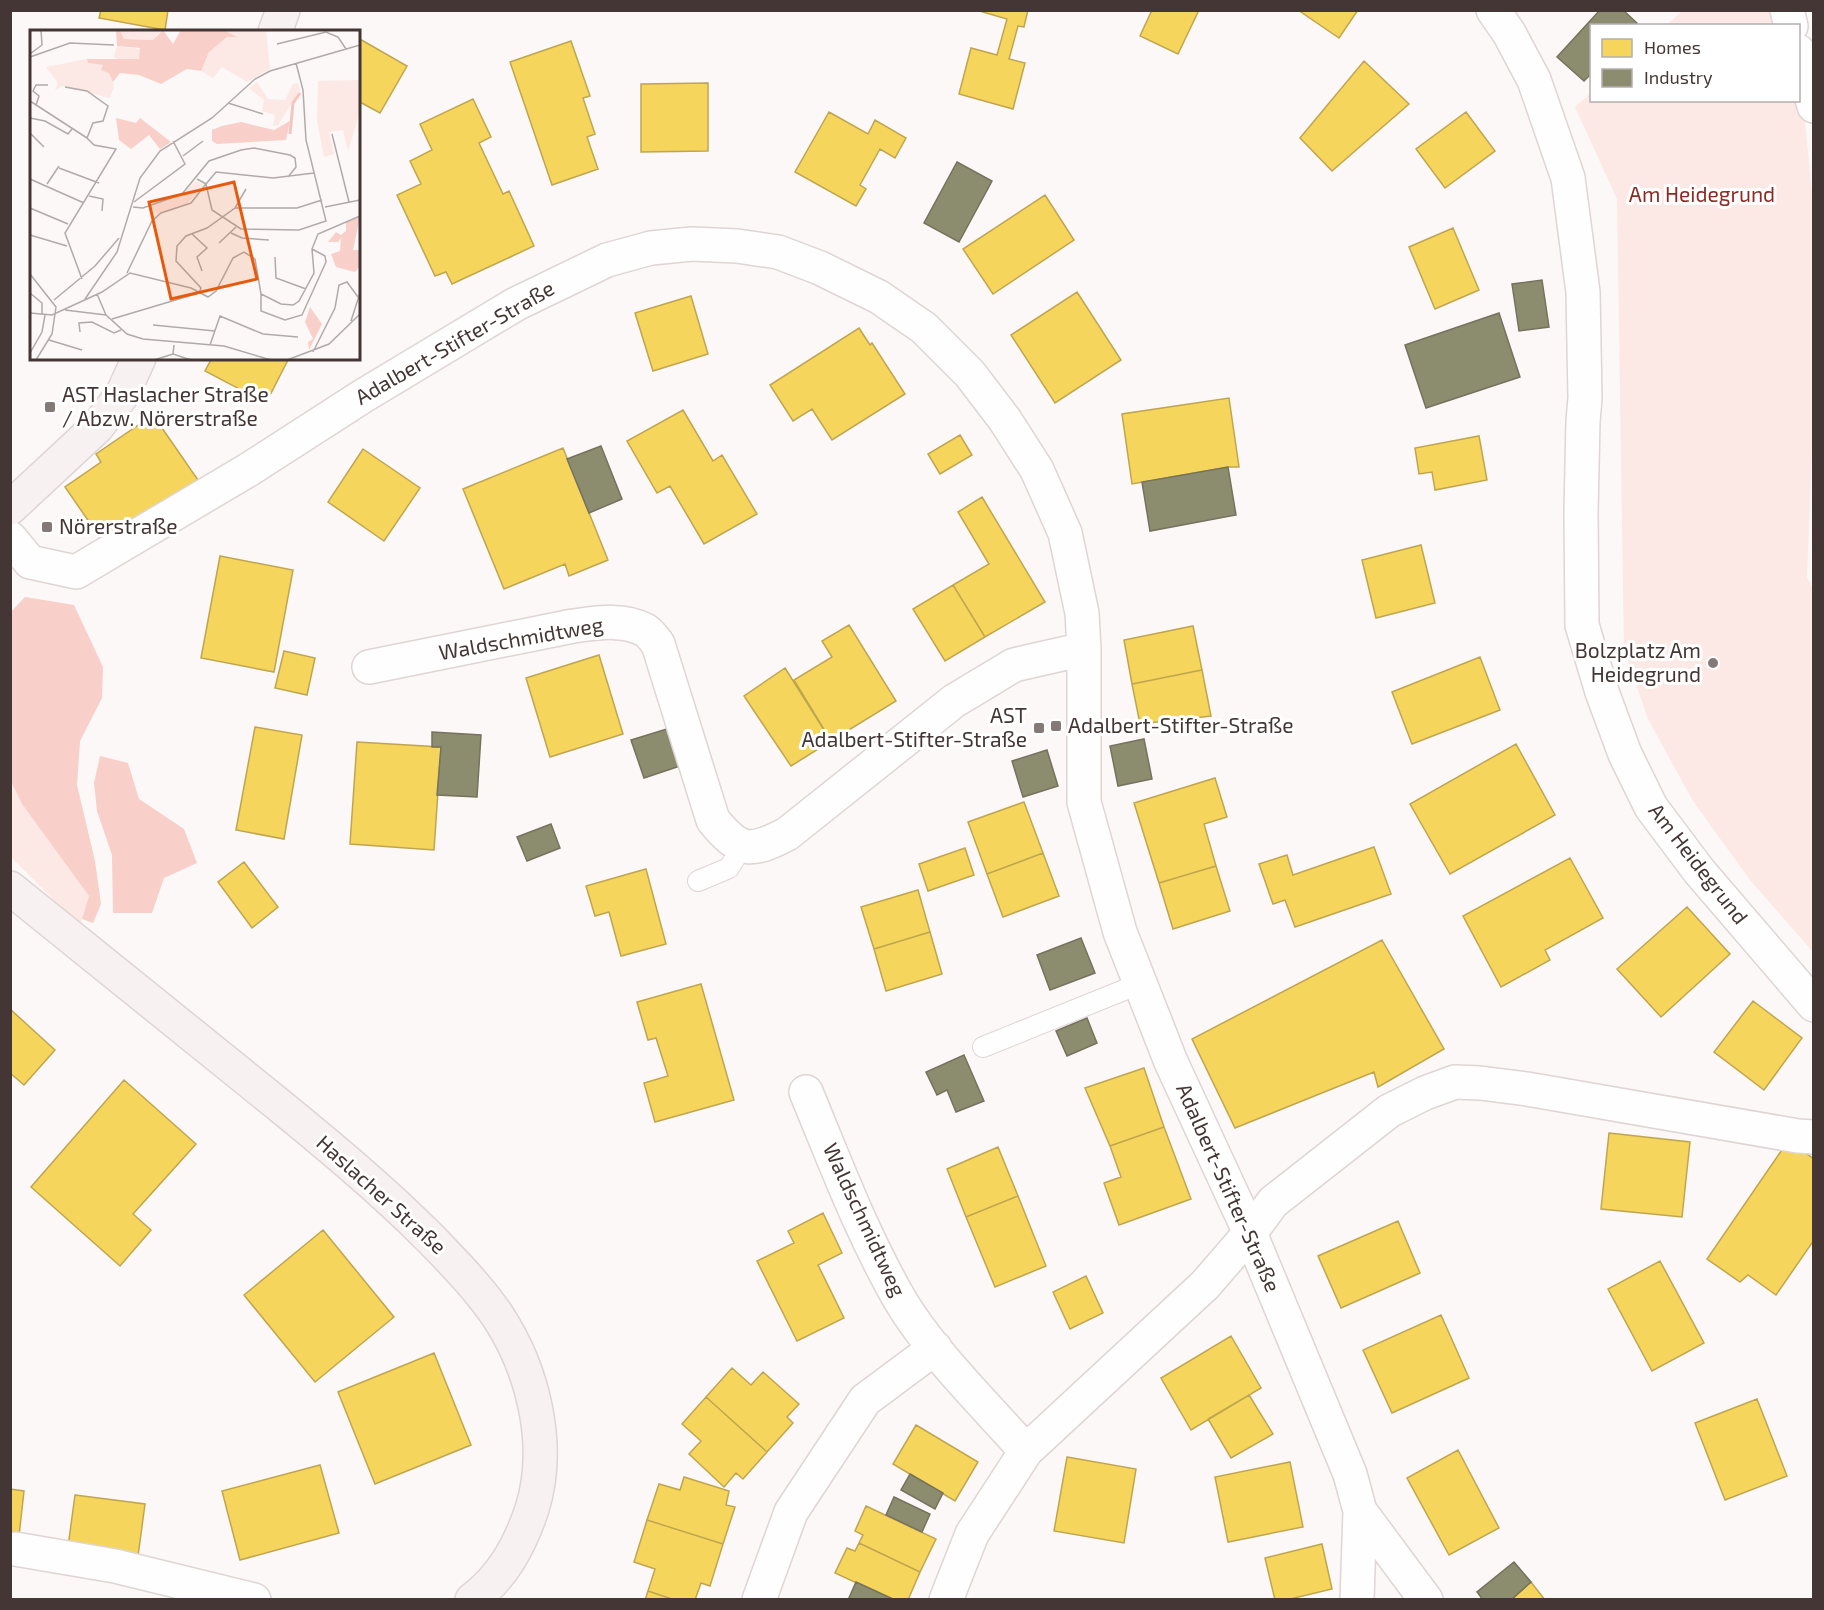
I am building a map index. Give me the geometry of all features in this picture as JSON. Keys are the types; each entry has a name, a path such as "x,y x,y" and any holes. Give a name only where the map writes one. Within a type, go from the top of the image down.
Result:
{"street":[{"path":"276,30 283,10"},
{"name":"Am Heidegrund","path":"1493,10 1509,33 1534,80 1568,178 1583,292 1585,398 1581,513 1582,625 1602,692 1625,754 1651,807 1699,871 1814,1005"},
{"path":"1800,58 1814,106"},
{"name":"Adalbert-Stifter-Straße","path":"10,538 30,562 76,572 248,470 363,396 516,304 607,260 651,248 692,244 737,246 778,252 820,268 879,297 924,328 970,374 1005,420 1036,470 1065,533 1082,612 1084,802 1120,932 1139,984 1171,1062 1250,1233 1350,1474 1360,1511 1357,1599"},
{"path":"10,508 97,427 122,395 138,360"},
{"name":"Waldschmidtweg","path":"369,667 573,626 607,622 629,624 647,630 658,644 713,820 726,836 742,847"},
{"path":"742,847 762,846 787,834 954,701 1014,664 1084,649"},
{"name":"Haslacher Straße","path":"10,888 313,1133 398,1206 468,1276 497,1316 521,1359 534,1398 540,1445 537,1493 524,1533 503,1571 472,1599"},
{"path":"946,1599 972,1534 1026,1451 1205,1285 1250,1233 1273,1202 1389,1111 1425,1093 1455,1082 1480,1083 1814,1137"},
{"name":"Waldschmidtweg","path":"806,1092 866,1234 901,1301 935,1348 1026,1451"},
{"path":"759,1599 790,1512 865,1400 935,1348"},
{"name":"Adalbert-Stifter-Straße","path":"1360,1511 1426,1599"},
{"path":"15,1550 114,1566 254,1599"}],"lane":[{"path":"698,881 729,868 742,847"},
{"path":"984,1047 1139,984"}],"green space":[{"path":"1683,10 1776,11 1779,24 1668,24"},
{"path":"1590,94 1590,102 1799,102 1804,111 1814,215 1814,395 1807,577 1814,591 1813,952 1750,880 1693,801 1648,719 1624,649 1617,199 1575,107"},
{"path":"10,782 22,804 89,896 80,926 11,857"}],"shaded area":[{"path":"25,597 74,605 103,667 102,698 80,741 77,785 95,861 101,904 93,923 82,919 89,896 22,804 11,782 11,612"},
{"path":"100,756 128,763 139,799 184,829 197,863 164,878 152,913 113,913 112,855 97,811 94,783"}],"building: Homes":[{"path":"101,10 168,10 165,30 99,18"},
{"path":"976,10 1028,10 1024,27 1018,26 1009,59 1025,63 1013,109 959,94 971,48 997,55 1007,19"},
{"path":"1152,10 1199,10 1178,54 1140,36"},
{"path":"1298,10 1358,10 1339,38"},
{"path":"360,39 407,66 380,113 360,102"},
{"path":"571,41 590,96 583,98 595,134 587,137 598,169 552,185 510,62"},
{"path":"1364,61 1409,104 1332,171 1300,138"},
{"path":"708,83 708,151 641,152 641,84"},
{"path":"473,99 491,137 479,143 503,194 509,191 534,246 452,284 446,272 435,276 397,195 421,184 410,161 432,150 420,124"},
{"path":"829,112 868,134 875,120 906,138 895,158 880,149 860,185 866,189 856,206 795,172"},
{"path":"1466,112 1495,151 1445,188 1416,149"},
{"path":"1045,195 1074,240 993,294 963,249"},
{"path":"1453,228 1479,290 1435,309 1409,247"},
{"path":"1077,292 1121,360 1055,403 1011,335"},
{"path":"691,296 708,354 653,371 635,313"},
{"path":"859,328 870,345 872,343 905,394 832,440 812,409 793,421 770,385"},
{"path":"211,360 288,360 266,403 205,371"},
{"path":"1229,398 1239,467 1132,484 1122,414"},
{"path":"683,410 713,461 722,455 757,514 704,544 670,486 657,493 627,441"},
{"path":"153,415 198,480 105,545 65,487 101,462 96,454"},
{"path":"960,435 972,455 940,474 928,454"},
{"path":"1479,436 1487,480 1435,490 1432,472 1419,474 1415,448"},
{"path":"563,448 608,560 569,576 565,564 504,589 463,489"},
{"path":"363,449 420,488 384,541 328,502"},
{"path":"982,497 1045,602 985,637 953,585 989,564 958,512"},
{"path":"1421,545 1435,603 1376,618 1362,560"},
{"path":"220,556 293,570 274,672 201,658"},
{"path":"953,585 985,637 945,661 913,609"},
{"path":"849,625 896,701 831,741 794,680 832,657 822,641"},
{"path":"1193,626 1202,670 1132,684 1124,640"},
{"path":"284,651 315,658 307,695 275,688"},
{"path":"599,655 623,734 550,757 526,678"},
{"path":"1480,657 1500,710 1412,744 1392,692"},
{"path":"785,668 831,741 791,766 744,696"},
{"path":"1202,670 1211,716 1140,724 1132,684"},
{"path":"255,727 302,735 284,839 236,830"},
{"path":"357,742 441,747 434,850 350,844"},
{"path":"1516,744 1555,815 1450,874 1410,804"},
{"path":"1215,778 1227,817 1204,824 1216,866 1159,883 1134,803"},
{"path":"1024,802 1043,853 987,874 968,822"},
{"path":"1374,847 1391,894 1295,927 1285,900 1273,904 1259,864 1287,855 1293,875"},
{"path":"965,848 974,875 928,891 919,864"},
{"path":"1043,853 1059,896 1003,917 987,874"},
{"path":"1570,858 1603,918 1545,950 1550,960 1501,987 1463,916"},
{"path":"244,862 278,907 252,928 218,882"},
{"path":"1216,866 1230,911 1173,929 1159,883"},
{"path":"646,869 666,944 621,956 609,912 595,916 586,886"},
{"path":"918,890 930,932 874,949 861,907"},
{"path":"1687,907 1730,954 1661,1017 1617,969"},
{"path":"930,932 942,974 886,991 874,949"},
{"path":"1382,940 1444,1049 1378,1087 1374,1072 1235,1128 1192,1039"},
{"path":"701,984 734,1100 655,1122 644,1083 668,1076 656,1038 648,1040 637,1002"},
{"path":"1753,1001 1802,1038 1764,1090 1714,1052"},
{"path":"10,1009 55,1050 24,1085 10,1073"},
{"path":"1144,1068 1164,1127 1110,1146 1085,1088"},
{"path":"124,1080 196,1144 133,1214 151,1230 120,1266 31,1187"},
{"path":"1164,1127 1191,1199 1119,1225 1104,1183 1121,1177 1110,1146"},
{"path":"1609,1133 1690,1142 1682,1217 1601,1209"},
{"path":"1788,1141 1814,1159 1814,1240 1776,1295 1748,1275 1740,1282 1707,1259"},
{"path":"998,1147 1018,1196 966,1217 947,1169"},
{"path":"1018,1196 1046,1266 995,1287 966,1217"},
{"path":"823,1213 842,1253 818,1265 844,1318 797,1341 757,1261 794,1243 788,1231"},
{"path":"1398,1221 1420,1273 1341,1308 1318,1256"},
{"path":"323,1230 394,1317 315,1382 244,1295"},
{"path":"1660,1261 1704,1343 1652,1371 1608,1289"},
{"path":"1086,1276 1103,1313 1070,1329 1053,1292"},
{"path":"1441,1315 1469,1378 1392,1413 1363,1350"},
{"path":"1231,1336 1261,1388 1191,1430 1161,1378"},
{"path":"434,1353 471,1445 375,1484 338,1392"},
{"path":"732,1368 751,1385 763,1372 799,1404 787,1417 793,1423 767,1452 706,1397"},
{"path":"1249,1395 1273,1434 1231,1458 1208,1419"},
{"path":"706,1397 767,1452 743,1479 736,1473 724,1487 689,1454 701,1441 682,1424"},
{"path":"1757,1399 1787,1476 1725,1500 1695,1423"},
{"path":"916,1425 978,1462 955,1501 893,1464"},
{"path":"1458,1450 1499,1528 1449,1555 1407,1478"},
{"path":"1067,1457 1136,1469 1124,1543 1054,1531"},
{"path":"1290,1462 1303,1527 1228,1542 1215,1477"},
{"path":"320,1465 339,1533 240,1560 222,1491"},
{"path":"684,1477 729,1491 726,1505 735,1507 723,1544 647,1520 659,1484 680,1490"},
{"path":"10,1489 24,1491 19,1536 10,1535"},
{"path":"75,1495 145,1504 138,1556 68,1547"},
{"path":"866,1506 936,1539 920,1572 859,1543 863,1535 855,1531"},
{"path":"647,1520 723,1544 710,1586 701,1583 695,1600 675,1600 648,1591 655,1569 634,1562"},
{"path":"859,1543 920,1572 908,1600 893,1600 835,1573 847,1548 855,1551"},
{"path":"1322,1544 1332,1589 1286,1600 1275,1600 1265,1558"},
{"path":"1531,1582 1545,1600 1511,1600"},
{"path":"648,1591 675,1600 645,1600"}],"building: Industry":[{"path":"1600,10 1623,10 1637,23 1590,24 1590,75 1584,81 1557,57"},
{"path":"957,162 992,181 959,242 924,223"},
{"path":"1542,280 1549,327 1519,331 1512,284"},
{"path":"1499,313 1520,377 1426,408 1405,345"},
{"path":"601,446 622,499 589,513 567,459"},
{"path":"1228,467 1236,515 1150,531 1142,482"},
{"path":"667,729 680,766 644,778 631,740"},
{"path":"432,732 481,735 477,797 437,795 441,747 432,747"},
{"path":"1144,739 1152,779 1118,786 1110,746"},
{"path":"1047,750 1058,786 1023,797 1012,761"},
{"path":"551,824 560,848 527,861 517,837"},
{"path":"1081,938 1095,973 1050,990 1037,955"},
{"path":"1087,1018 1097,1043 1067,1056 1056,1031"},
{"path":"964,1055 984,1101 956,1112 947,1090 937,1095 926,1072"},
{"path":"910,1474 943,1493 935,1509 901,1490"},
{"path":"894,1497 930,1514 922,1532 886,1515"},
{"path":"1514,1562 1531,1582 1511,1600 1483,1600 1477,1592"},
{"path":"856,1582 893,1599 893,1600 848,1600"}],"place":[{"name":"AST Haslacher Straße / Abzw. Nörerstraße","path":"50,407"},
{"name":"Nörerstraße","path":"47,527"},
{"name":"Bolzplatz Am Heidegrund","path":"1713,663"},
{"name":"Adalbert-Stifter-Straße","path":"1056,726"},
{"name":"AST Adalbert-Stifter-Straße","path":"1039,728"}]}
